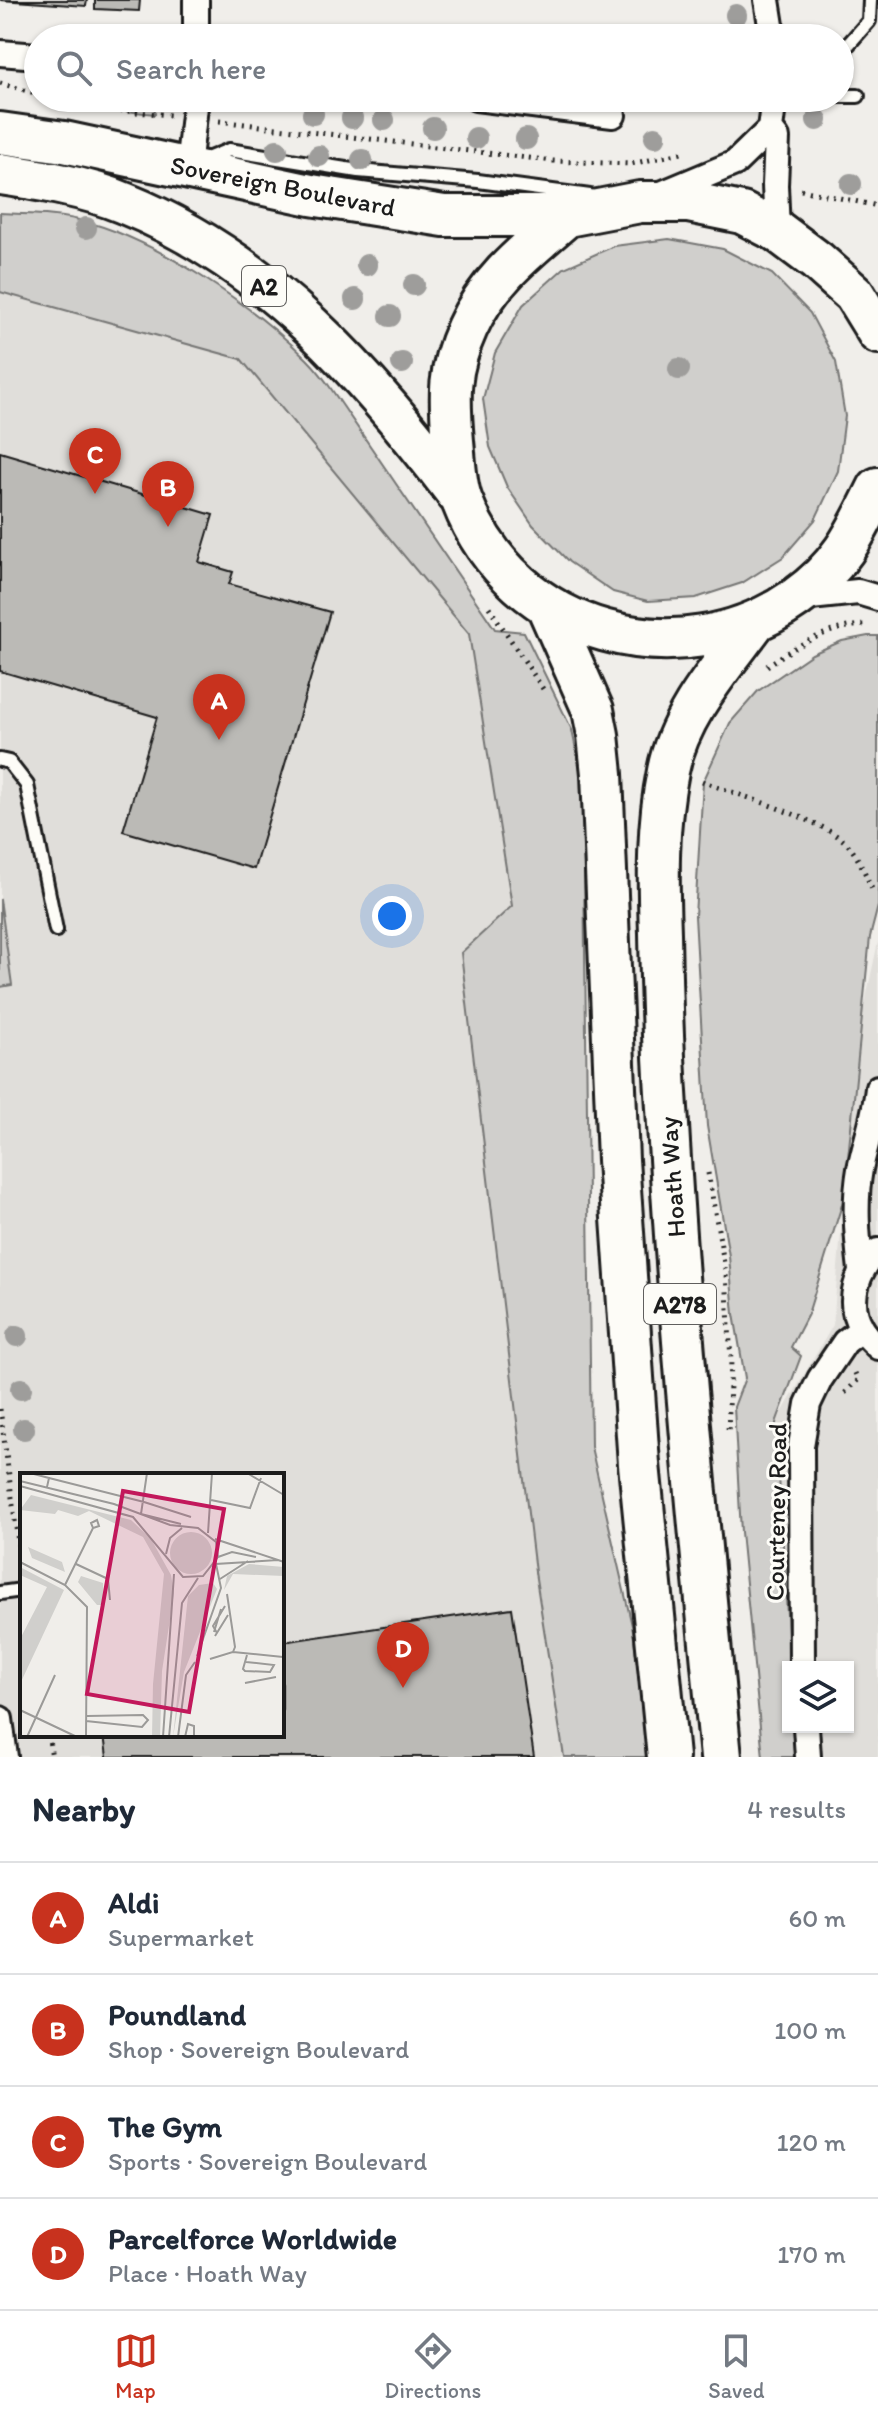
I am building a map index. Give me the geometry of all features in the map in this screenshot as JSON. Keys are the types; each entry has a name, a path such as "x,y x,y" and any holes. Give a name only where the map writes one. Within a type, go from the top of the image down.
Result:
{"main road":[{"name":"Sovereign Boulevard","path":"0,133 64,142 311,195 444,216 567,216 640,202 688,202 742,213 777,231 817,261 854,294 878,333"},
{"name":"A2","path":"0,174 46,181 122,201 188,232 244,271 303,317 352,364 406,426 461,498"},
{"path":"567,216 501,273 468,325 452,368 450,404 461,498 483,543 512,578 547,606 589,626 650,640 704,637 756,621 796,598 829,569 850,545 878,488"},
{"path":"817,261 878,277"},
{"name":"Hoath Way","path":"547,606 593,710 599,748 618,1160 639,1464 668,1757"},
{"name":"Hoath Way","path":"721,1757 692,1454 670,1157 657,850 674,747 686,721 711,682 756,621"}],"street":[{"path":"196,0 196,24"},
{"path":"767,0 771,24"},
{"path":"0,53 24,55"},
{"path":"188,167 194,112"},
{"path":"589,112 613,115"},
{"path":"640,202 735,163 770,129 772,112"},
{"path":"770,129 777,138 774,154 777,231"},
{"path":"796,598 858,592 878,598"},
{"path":"861,1270 856,1225 860,1170 877,1104"},
{"path":"870,1338 854,1305 855,1287 861,1270 878,1251"},
{"name":"Courteney Road","path":"802,1661 801,1446 808,1404 820,1379 845,1342 870,1338"},
{"path":"0,1719 5,1757"},
{"path":"806,1733 808,1757"}],"lane":[{"path":"854,38 869,21 870,0"},
{"path":"188,167 229,150 358,171 478,181 640,202"},
{"path":"0,760 9,762 27,785 56,930"},
{"path":"0,1593 20,1590"}],"path":[{"path":"0,83 24,90"},
{"path":"139,112 172,115"},
{"path":"217,121 553,161 631,164 696,150"},
{"path":"795,189 878,206"},
{"path":"760,672 805,642 850,625 878,625"},
{"path":"695,775 703,782 787,812 833,833 848,845 872,889 878,890"},
{"path":"0,1409 20,1558"},
{"path":"48,1737 52,1757"}],"shaded area":[{"path":"0,213 50,215 79,220 139,242 201,276 285,338 328,384 495,629 524,632 572,730 583,784 591,1447 633,1630 648,1757 564,1757 535,1572 461,953 512,906 469,634 241,359 0,292"},
{"path":"669,239 723,249 772,274 810,313 836,362 845,416 838,471 815,520 783,557 742,583 696,598 648,601 613,592 569,562 533,525 507,487 490,447 483,399 495,353 523,305 564,268 614,246"},
{"path":"0,292 241,359 469,634 512,907 535,1572 564,1757 0,1757"},
{"path":"878,636 878,906 870,937 844,1198 808,1314 791,1347 801,1356 776,1423 790,1661 782,1661 782,1733 793,1733 795,1757 763,1757 741,1532 734,1407 745,1378 707,1126 695,916 703,782 730,723 758,691 812,654 842,641"},
{"path":"0,899 12,985 0,987"},
{"path":"878,942 878,1757 795,1757 793,1733 854,1733 854,1661 790,1661 776,1423 833,1325 858,1035"}],"building":[{"path":"0,0 87,0 86,6"},
{"path":"95,0 140,0 139,11 95,9"},
{"path":"0,452 213,515 199,562 233,572 229,584 330,612 254,869 123,831 157,717 0,671"},
{"path":"512,1608 534,1757 107,1757 104,1737 284,1737 284,1642"}],"place":[{"name":"The Gym","path":"95,494"},
{"name":"Poundland","path":"168,527"},
{"name":"Aldi","path":"219,740"},
{"name":"Parcelforce Worldwide","path":"403,1688"}]}
